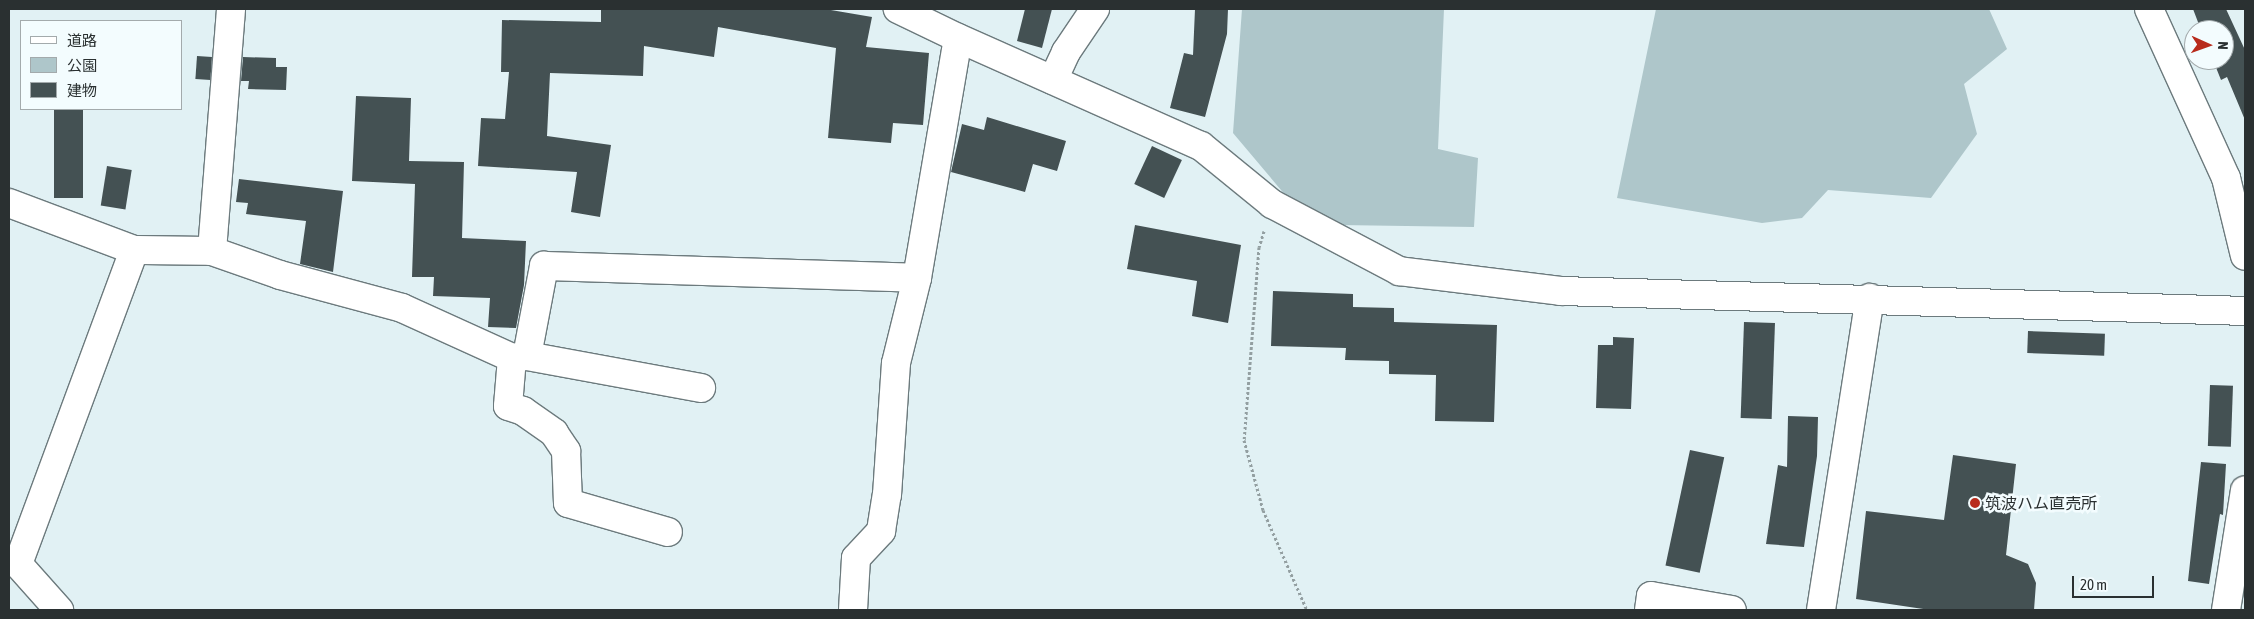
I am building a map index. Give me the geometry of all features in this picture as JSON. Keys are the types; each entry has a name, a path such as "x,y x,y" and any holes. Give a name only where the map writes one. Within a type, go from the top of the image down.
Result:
{"street":[{"path":"212,251 231,9"},
{"path":"898,9 958,38 1201,146 1272,204 1399,271 1561,291 1870,298 2065,308 2245,311"},
{"path":"1053,80 1066,52 1095,9"},
{"path":"2149,9 2236,173 2245,256"},
{"path":"853,610 856,558 881,531 887,495 896,363 917,278 958,38"},
{"path":"9,204 134,250 212,251 280,275 402,308 520,357 701,388"},
{"path":"59,610 14,562 134,250"},
{"path":"668,532 568,503 566,451 554,433 523,411 508,406 544,266 917,278"},
{"path":"1821,610 1870,298"},
{"path":"2226,610 2245,490"},
{"path":"1649,610 1651,596 1732,610"}],"path":[{"path":"1272,204 1259,247 1244,440 1263,510 1307,610"}],"green space":[{"path":"1242,9 1444,9 1438,149 1478,158 1474,227 1339,225 1292,203 1233,133"},
{"path":"1656,9 1989,9 2007,49 1964,84 1977,134 1931,198 1828,190 1802,218 1762,223 1617,198"}],"building":[{"path":"601,9 825,9 872,17 866,47 929,53 923,125 893,123 891,143 828,138 836,48 718,27 714,57 644,46 643,76 550,73 547,136 611,145 600,217 571,212 577,172 478,166 481,118 505,119 509,72 501,72 502,20 601,22"},
{"path":"1025,9 1052,9 1042,48 1017,41"},
{"path":"1195,9 1228,9 1227,34 1205,117 1170,108 1184,53 1193,55"},
{"path":"2193,9 2226,9 2231,20 2197,20"},
{"path":"2234,26 2245,50 2245,120 2227,77 2221,80 2217,70 2234,70"},
{"path":"197,56 212,57 210,80 195,79"},
{"path":"243,57 276,58 276,67 287,67 286,90 248,89 249,81 241,81"},
{"path":"356,96 411,98 409,161 464,162 462,238 526,241 524,285 516,328 488,327 490,298 433,296 434,277 412,277 415,184 352,181"},
{"path":"54,110 83,110 83,198 54,198"},
{"path":"987,117 1066,141 1057,171 1033,164 1025,192 951,172 962,124 984,130"},
{"path":"1152,146 1182,160 1164,198 1134,184"},
{"path":"107,166 132,170 125,209 101,206"},
{"path":"239,179 343,191 333,272 300,264 306,221 246,214 248,203 236,202"},
{"path":"1135,225 1241,245 1228,323 1192,316 1197,281 1127,269"},
{"path":"1273,291 1353,294 1353,307 1394,308 1394,322 1497,325 1494,422 1435,421 1436,375 1389,374 1389,361 1345,360 1346,348 1271,346"},
{"path":"1744,322 1775,323 1772,419 1741,418"},
{"path":"2028,331 2105,334 2104,356 2027,353"},
{"path":"1613,337 1634,338 1631,409 1596,408 1598,345 1613,345"},
{"path":"2210,385 2233,386 2231,447 2208,446"},
{"path":"1788,416 1818,417 1817,456 1804,547 1766,544 1778,465 1787,467"},
{"path":"1690,450 1724,457 1700,573 1665,565"},
{"path":"1953,455 2016,464 2006,555 2028,564 2036,583 2034,610 1930,610 1856,599 1866,511 1944,520"},
{"path":"2201,462 2226,464 2223,515 2220,514 2209,584 2188,581"}],"place":[{"name":"筑波ハム直売所","path":"1975,503"}]}
